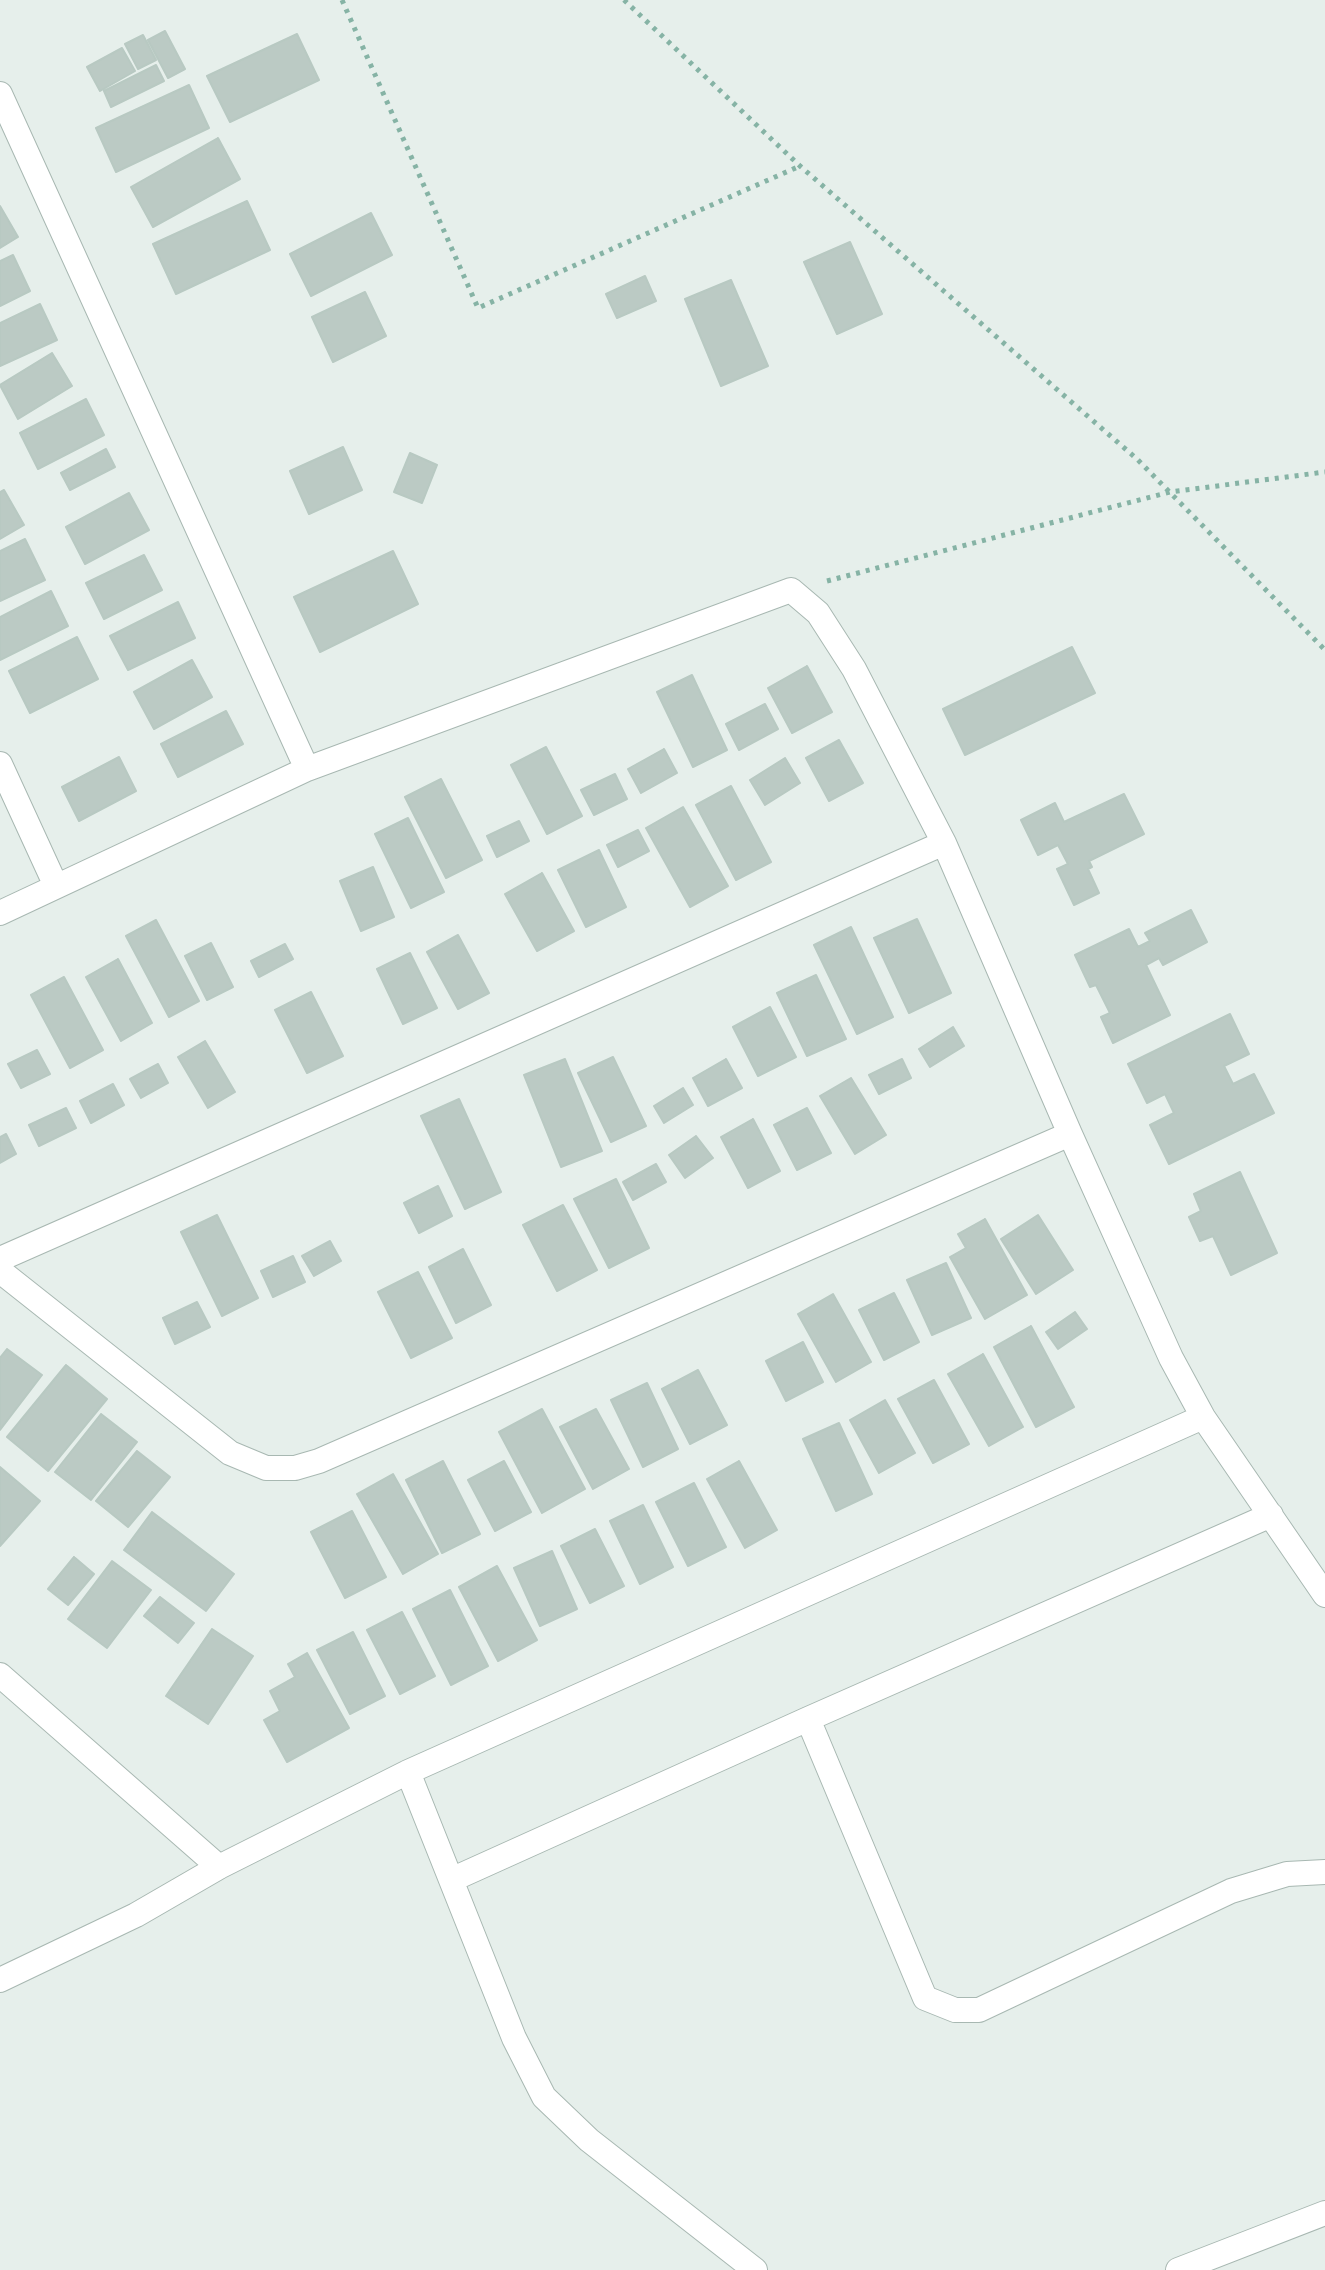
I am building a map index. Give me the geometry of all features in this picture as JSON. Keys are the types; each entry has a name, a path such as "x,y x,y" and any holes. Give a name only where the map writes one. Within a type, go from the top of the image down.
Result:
{"street":[{"path":"0,94 307,769"},
{"path":"0,913 307,769 791,590 818,613 854,669 944,843 1171,1358 1203,1417 1325,1595"},
{"path":"0,764 56,886"},
{"path":"0,1259 944,843"},
{"path":"0,1271 230,1453 266,1468 295,1468 334,1455 1070,1134"},
{"path":"0,1980 136,1915 219,1867 408,1772 1203,1417"},
{"path":"451,1880 1271,1515"},
{"path":"0,1675 219,1867"},
{"path":"808,1719 925,1998 955,2010 979,2010 1231,1891 1287,1874 1325,1872"},
{"path":"408,1772 514,2038 544,2097 589,2140 755,2270"},
{"path":"1178,2270 1325,2213"}],"path":[{"path":"342,0 478,308 800,166"},
{"path":"624,0 800,166 1137,459 1325,650"},
{"path":"791,590 1170,492 1325,472"}],"building":[{"path":"165,31 185,69 168,78 148,40"},
{"path":"297,34 319,80 230,122 207,76"},
{"path":"143,35 156,60 138,69 125,44"},
{"path":"122,48 135,71 100,91 87,67"},
{"path":"156,65 164,81 111,107 104,91"},
{"path":"189,85 209,128 116,172 96,128"},
{"path":"218,138 240,179 153,227 131,187"},
{"path":"247,201 270,250 176,294 153,244"},
{"path":"0,206 18,237 0,248"},
{"path":"371,213 392,255 311,296 290,254"},
{"path":"850,242 882,314 837,334 804,262"},
{"path":"13,255 30,291 0,306 0,261"},
{"path":"645,276 656,301 617,318 606,294"},
{"path":"731,280 768,366 721,386 685,299"},
{"path":"365,292 386,336 333,362 312,317"},
{"path":"40,304 57,340 0,366 0,323"},
{"path":"52,353 72,386 18,419 0,385"},
{"path":"86,399 104,435 38,469 20,433"},
{"path":"343,447 362,490 309,514 290,471"},
{"path":"106,449 115,467 70,490 61,473"},
{"path":"410,453 437,465 422,503 394,492"},
{"path":"4,490 24,525 0,539 0,492"},
{"path":"129,493 149,530 85,564 66,527"},
{"path":"25,539 45,580 0,601 0,551"},
{"path":"393,551 418,604 320,652 294,597"},
{"path":"144,555 162,590 104,619 86,583"},
{"path":"51,591 68,626 0,660 0,617"},
{"path":"178,602 195,638 128,670 110,636"},
{"path":"77,637 98,679 30,713 9,671"},
{"path":"1072,647 1095,693 965,755 943,709"},
{"path":"192,660 212,697 154,729 134,692"},
{"path":"807,666 832,712 792,733 768,688"},
{"path":"692,675 727,750 693,767 657,692"},
{"path":"765,704 778,729 739,750 726,724"},
{"path":"226,711 243,744 178,777 161,744"},
{"path":"839,740 863,783 829,801 806,758"},
{"path":"546,747 582,816 547,834 511,765"},
{"path":"664,749 677,773 641,793 628,769"},
{"path":"119,757 136,791 79,821 62,787"},
{"path":"785,758 800,783 765,805 750,780"},
{"path":"615,774 627,799 594,815 581,790"},
{"path":"441,779 482,860 446,878 405,797"},
{"path":"731,786 771,862 736,880 696,805"},
{"path":"1124,794 1144,834 1089,861 1092,867 1088,869 1099,893 1074,905 1057,869 1068,864 1058,845 1038,855 1021,820 1055,803 1064,822"},
{"path":"683,807 728,886 690,907 646,828"},
{"path":"408,818 444,892 411,908 375,834"},
{"path":"519,821 529,841 497,857 487,836"},
{"path":"638,830 649,851 618,867 607,845"},
{"path":"599,850 626,907 586,927 558,870"},
{"path":"373,867 394,917 361,931 340,881"},
{"path":"542,873 574,931 537,951 505,894"},
{"path":"1191,910 1207,942 1163,965 1159,958 1146,965 1170,1015 1113,1043 1101,1017 1110,1013 1096,985 1090,987 1075,955 1129,929 1138,947 1150,941 1145,933"},
{"path":"917,919 951,993 909,1013 874,938"},
{"path":"156,920 199,1001 169,1017 126,936"},
{"path":"851,927 893,1017 857,1034 814,945"},
{"path":"458,935 489,993 458,1009 427,952"},
{"path":"211,943 233,987 207,1000 185,956"},
{"path":"285,944 293,959 259,977 251,961"},
{"path":"410,953 437,1008 403,1024 377,969"},
{"path":"118,959 152,1023 121,1041 86,977"},
{"path":"816,975 846,1039 807,1056 777,993"},
{"path":"64,977 103,1050 70,1068 31,995"},
{"path":"311,992 343,1056 307,1073 275,1010"},
{"path":"770,1007 796,1057 758,1076 733,1027"},
{"path":"1230,1014 1249,1054 1224,1066 1233,1084 1254,1074 1274,1113 1169,1164 1150,1125 1174,1113 1165,1094 1147,1103 1128,1064"},
{"path":"953,1027 964,1046 930,1067 919,1049"},
{"path":"205,1041 235,1092 208,1108 178,1057"},
{"path":"37,1050 50,1074 21,1088 8,1064"},
{"path":"613,1057 646,1126 611,1142 578,1073"},
{"path":"565,1059 602,1151 561,1167 524,1075"},
{"path":"726,1059 742,1088 708,1106 693,1078"},
{"path":"902,1059 911,1078 879,1094 869,1075"},
{"path":"158,1064 168,1083 141,1098 130,1079"},
{"path":"851,1078 886,1135 855,1154 820,1096"},
{"path":"113,1084 124,1105 91,1123 80,1101"},
{"path":"683,1088 693,1105 664,1123 654,1106"},
{"path":"459,1099 501,1192 465,1209 421,1116"},
{"path":"66,1108 76,1128 39,1146 29,1125"},
{"path":"807,1108 831,1153 797,1170 774,1125"},
{"path":"753,1119 780,1171 748,1188 721,1137"},
{"path":"6,1134 16,1154 0,1163 0,1137"},
{"path":"696,1136 713,1158 685,1178 669,1155"},
{"path":"656,1164 666,1182 633,1200 623,1182"},
{"path":"1240,1172 1277,1253 1231,1275 1213,1236 1200,1241 1189,1217 1201,1211 1194,1194"},
{"path":"616,1179 649,1248 609,1268 574,1199"},
{"path":"438,1186 452,1216 419,1233 404,1203"},
{"path":"563,1205 597,1270 557,1291 523,1225"},
{"path":"217,1215 258,1298 222,1316 181,1232"},
{"path":"1038,1215 1073,1270 1036,1294 1001,1239"},
{"path":"985,1219 1027,1295 985,1319 950,1257 966,1248 958,1234"},
{"path":"330,1241 341,1261 314,1276 302,1256"},
{"path":"463,1249 491,1305 456,1323 429,1267"},
{"path":"293,1256 305,1282 273,1297 261,1271"},
{"path":"946,1263 971,1318 932,1335 907,1280"},
{"path":"418,1272 452,1338 411,1358 378,1292"},
{"path":"894,1293 919,1342 884,1360 859,1310"},
{"path":"833,1294 871,1362 836,1382 798,1314"},
{"path":"197,1302 210,1327 175,1344 163,1318"},
{"path":"1075,1312 1087,1329 1058,1349 1046,1332"},
{"path":"1031,1326 1074,1407 1036,1427 994,1347"},
{"path":"803,1342 823,1382 786,1401 766,1361"},
{"path":"7,1349 42,1375 0,1430 0,1358"},
{"path":"983,1354 1023,1427 989,1446 948,1374"},
{"path":"66,1365 107,1399 48,1471 7,1437"},
{"path":"698,1370 727,1425 690,1444 662,1389"},
{"path":"934,1380 969,1444 933,1463 898,1399"},
{"path":"647,1383 678,1449 643,1467 611,1400"},
{"path":"885,1400 915,1453 879,1473 850,1420"},
{"path":"542,1409 585,1489 542,1513 499,1432"},
{"path":"596,1409 629,1469 593,1489 560,1427"},
{"path":"101,1414 137,1442 91,1500 55,1472"},
{"path":"839,1423 872,1494 836,1511 803,1439"},
{"path":"137,1451 170,1477 128,1527 96,1501"},
{"path":"443,1461 480,1534 442,1553 406,1480"},
{"path":"504,1461 531,1512 495,1531 468,1480"},
{"path":"739,1461 777,1530 745,1548 707,1479"},
{"path":"0,1467 40,1501 0,1546"},
{"path":"393,1474 438,1554 403,1574 357,1494"},
{"path":"694,1483 726,1547 688,1566 656,1502"},
{"path":"643,1505 673,1567 640,1584 610,1521"},
{"path":"352,1511 386,1577 345,1598 311,1532"},
{"path":"152,1512 234,1574 206,1611 124,1550"},
{"path":"595,1529 624,1586 590,1603 561,1546"},
{"path":"552,1551 577,1609 540,1626 514,1568"},
{"path":"74,1557 94,1574 68,1605 48,1589"},
{"path":"112,1561 151,1590 107,1648 68,1619"},
{"path":"497,1566 537,1640 498,1661 459,1587"},
{"path":"450,1590 488,1666 451,1685 413,1609"},
{"path":"160,1597 194,1623 178,1643 144,1616"},
{"path":"402,1612 435,1676 400,1694 367,1630"},
{"path":"212,1629 253,1656 208,1724 166,1696"},
{"path":"353,1632 385,1696 350,1714 317,1650"},
{"path":"307,1653 349,1728 287,1762 264,1720 280,1711 270,1691 295,1677 288,1664"}]}
